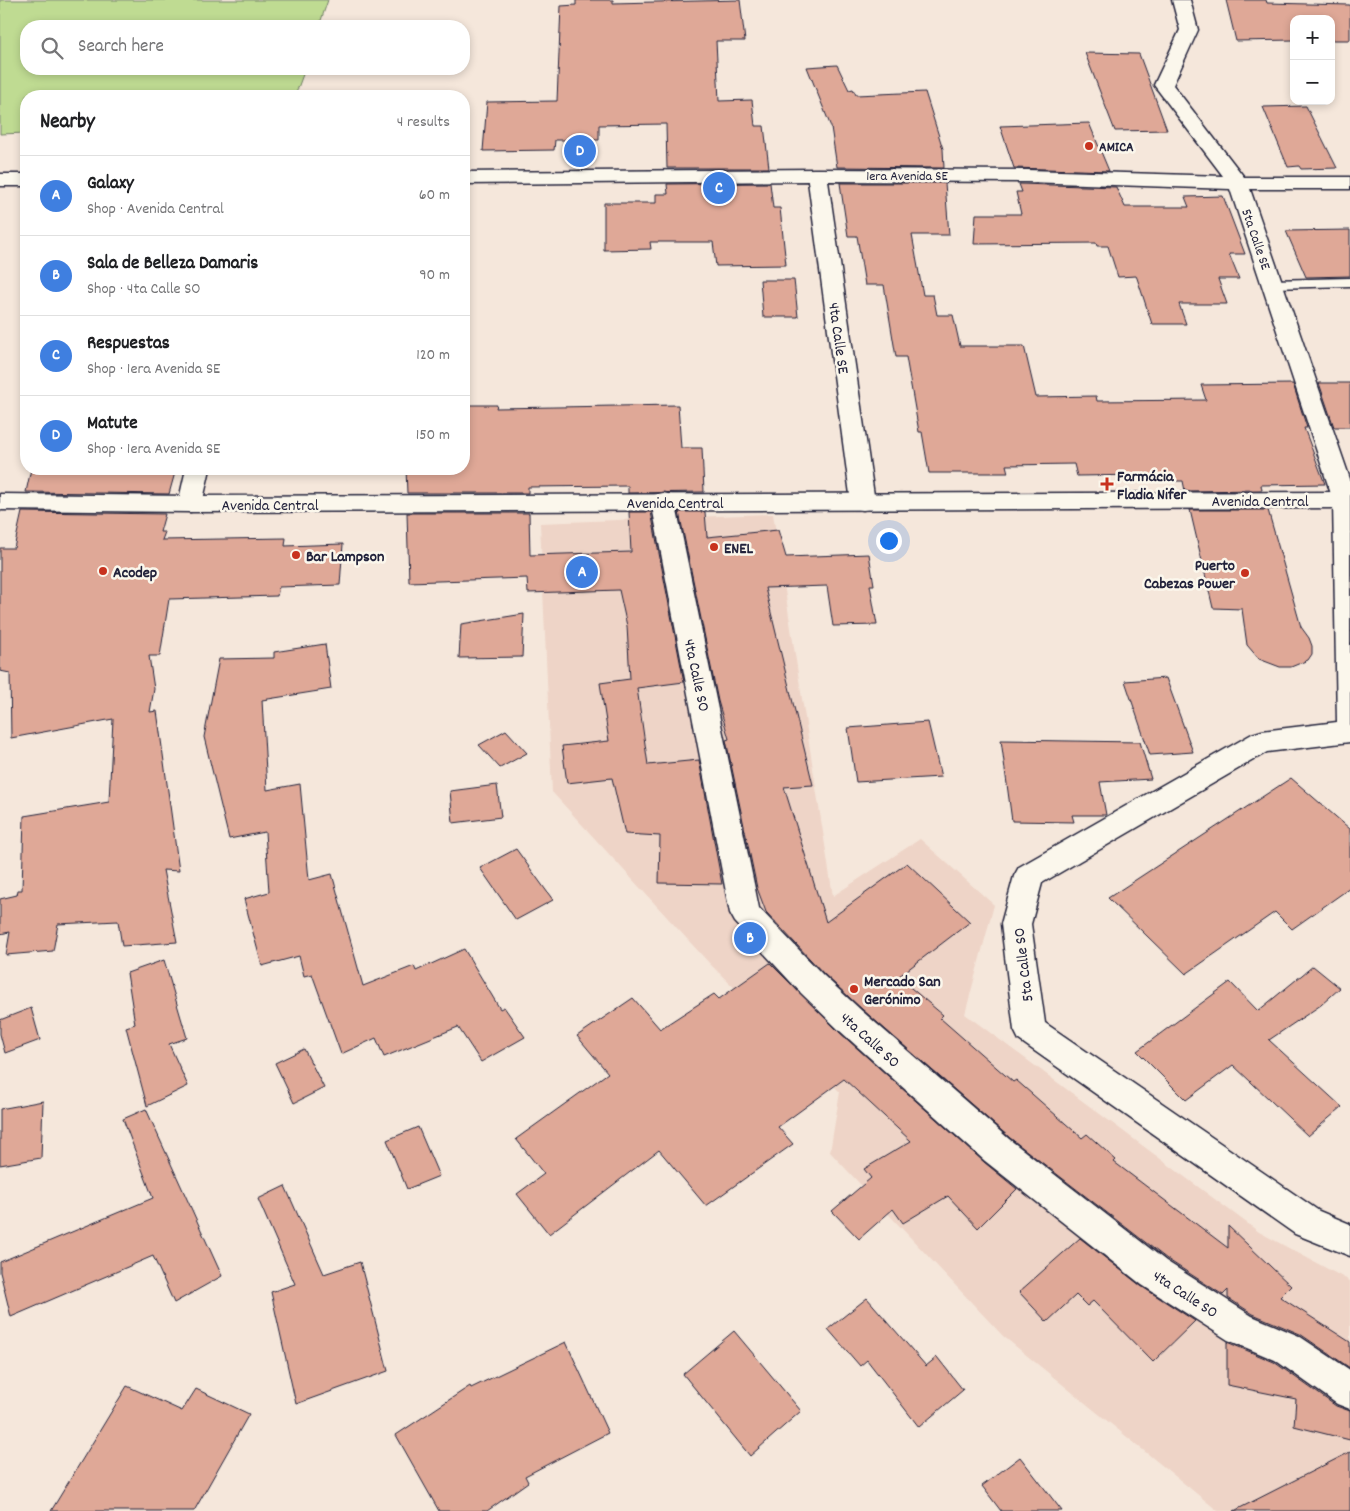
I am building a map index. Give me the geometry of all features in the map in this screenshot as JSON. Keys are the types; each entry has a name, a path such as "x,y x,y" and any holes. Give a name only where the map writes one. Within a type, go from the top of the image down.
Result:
{"street":[{"name":"5ta Calle SE","path":"1181,0 1189,30 1163,85 1238,183 1348,500"},
{"name":"1era Avenida SE","path":"470,178 816,175 1027,176 1238,183 1350,183"},
{"name":"4ta Calle SE","path":"816,175 863,502"},
{"path":"0,180 20,180"},
{"path":"190,504 197,475"},
{"name":"Avenida Central","path":"0,502 190,504 1348,500"},
{"path":"1348,500 1350,722"},
{"name":"4ta Calle SO","path":"663,501 745,913 812,984 851,1021 1004,1156 1154,1273 1240,1328 1287,1348 1350,1392"},
{"name":"5ta Calle SO","path":"1350,731 1262,742 1028,876 1016,924 1030,1030 1307,1223 1350,1240"}],"lane":[{"path":"1272,284 1350,282"}],"shaded area":[{"name":"Mercado San Gerónimo","path":"773,514 833,896 920,839 994,905 965,1014 1259,1232 1350,1281 1350,1511 1218,1511 1003,1336 830,1152 840,1092 711,965 552,792 540,523"}],"green space":[{"path":"0,0 328,0 321,20 20,20 20,75 303,75 297,90 20,90 20,133 0,134"}],"building":[{"path":"576,0 613,0 613,3 740,0 745,41 716,41 719,101 752,100 755,126 764,126 769,168 667,168 666,124 599,125 599,140 555,140 554,150 483,151 487,102 557,101 561,6 576,5"},
{"path":"1226,0 1266,0 1267,3 1350,5 1350,40 1335,40 1335,15 1290,15 1290,40 1236,41"},
{"path":"1085,53 1139,54 1167,130 1115,131"},
{"path":"837,65 849,90 853,89 856,95 925,92 943,149 944,168 837,167 831,127 807,67"},
{"path":"1306,106 1337,168 1301,169 1299,166 1288,167 1263,107"},
{"path":"1089,123 1109,171 1014,168 1000,126"},
{"path":"770,183 773,208 780,208 786,265 716,266 713,242 650,242 651,249 604,250 604,203 656,203 656,194 668,194 667,184"},
{"path":"840,183 945,183 949,235 912,235 923,295 933,295 937,315 953,315 960,346 1024,346 1036,397 1096,396 1097,401 1206,400 1201,385 1293,384 1307,428 1304,428 1325,484 1261,485 1262,490 1185,491 1183,481 1146,481 1145,475 1077,476 1074,464 1006,465 1008,473 929,473 922,432 919,432 906,357 896,357 884,285 865,285 857,236 848,236"},
{"path":"1019,184 1116,187 1125,207 1189,207 1185,197 1223,196 1245,254 1229,254 1239,279 1218,279 1227,304 1179,304 1186,324 1152,324 1136,276 1118,277 1108,246 1097,246 1096,243 974,244 976,214 1021,214 1016,192 1022,192"},
{"path":"1350,230 1350,276 1306,277 1286,231"},
{"path":"760,280 794,280 798,317 763,317"},
{"path":"1319,383 1350,383 1350,427 1334,427"},
{"path":"470,405 497,405 496,408 678,405 681,448 702,448 704,492 628,493 628,486 528,487 528,493 407,493 406,475 470,475"},
{"path":"30,475 174,475 169,494 26,492"},
{"path":"1190,510 1268,510 1301,627 1312,646 1312,654 1308,660 1291,667 1280,667 1259,659 1247,645 1242,609 1213,608"},
{"path":"22,512 165,514 160,532 165,532 162,540 286,538 285,546 343,544 340,585 279,587 277,596 169,599 160,656 149,656 154,689 150,712 157,711 179,871 163,870 177,942 122,946 118,921 58,924 53,951 6,955 10,932 0,934 0,899 17,895 18,890 22,890 24,816 109,802 113,719 11,738 10,673 0,671 0,548 14,548"},
{"path":"629,512 651,512 684,682 637,688 648,765 699,760 722,884 659,883 660,836 625,834 612,778 567,783 562,746 609,741 600,683 630,679 627,626 619,590 528,593 527,578 409,582 407,513 529,513 530,555 631,552"},
{"path":"679,512 705,512 707,537 778,530 786,557 869,554 874,585 870,585 877,625 833,626 827,586 765,588 813,785 784,787 826,922 907,863 970,922 898,977 943,1015 940,1018 1013,1082 1016,1080 1082,1138 1087,1134 1116,1160 1114,1162 1228,1248 1228,1226 1291,1286 1280,1297 1350,1342 1350,1368 1300,1334 1253,1314 1228,1298 1228,1290 1223,1295 1167,1259 1010,1138 824,974 766,912 757,888 726,740 729,739 718,701"},
{"path":"524,614 522,657 459,658 461,624"},
{"path":"325,644 331,689 262,700 267,790 300,784 309,880 332,874 363,986 414,966 416,971 464,949 500,1009 504,1007 525,1037 481,1062 458,1027 384,1057 376,1038 341,1054 312,974 304,976 299,956 262,966 244,899 269,892 265,832 229,839 204,737 219,659 274,658 274,652"},
{"path":"1166,678 1193,752 1150,755 1125,681"},
{"path":"928,722 941,777 856,782 848,728"},
{"path":"506,730 527,753 500,768 479,745"},
{"path":"1001,740 1140,742 1151,779 1100,782 1106,815 1072,815 1074,822 1012,821"},
{"path":"1291,778 1350,829 1350,888 1292,929 1275,912 1186,974 1108,898"},
{"path":"497,785 501,817 453,823 450,791"},
{"path":"516,849 553,900 516,920 480,868"},
{"path":"164,960 187,1038 169,1044 188,1086 147,1106 126,1027 135,1024 127,973"},
{"path":"770,963 839,1032 984,1162 1017,1189 978,1228 948,1196 903,1223 893,1209 859,1239 832,1211 871,1178 864,1169 911,1141 844,1079 778,1127 793,1144 706,1206 659,1150 549,1234 517,1194 544,1174 516,1139 608,1073 577,1036 633,998 660,1029 714,994 719,999"},
{"path":"1313,966 1340,988 1321,1005 1269,1040 1342,1107 1308,1136 1233,1065 1186,1100 1137,1051 1230,982 1258,1011"},
{"path":"31,1008 40,1040 5,1053 0,1034 0,1020"},
{"path":"304,1049 324,1088 294,1103 275,1063"},
{"path":"43,1101 41,1158 0,1165 0,1109"},
{"path":"146,1109 222,1276 174,1303 153,1256 11,1317 0,1272 0,1262 153,1198 123,1119"},
{"path":"418,1127 439,1176 407,1189 387,1140"},
{"path":"285,1186 324,1274 360,1262 388,1371 296,1404 271,1292 295,1284 258,1199"},
{"path":"1080,1238 1141,1286 1195,1321 1153,1362 1093,1301 1087,1306 1076,1295 1047,1322 1019,1292"},
{"path":"867,1298 926,1366 937,1357 963,1390 919,1427 867,1360 860,1366 828,1329"},
{"path":"734,1331 801,1411 750,1456 683,1374"},
{"path":"566,1342 608,1433 525,1476 528,1482 487,1511 439,1511 396,1435 470,1386 471,1388"},
{"path":"1227,1342 1274,1362 1336,1406 1350,1411 1350,1440 1294,1426 1296,1399 1227,1385"},
{"path":"127,1386 182,1411 196,1389 249,1414 194,1511 51,1511"},
{"path":"1350,1452 1350,1511 1234,1511"},
{"path":"1020,1457 1062,1511 1001,1511 982,1486"}],"place":[{"name":"AMICA","path":"1089,146"},
{"name":"Matute","path":"580,151"},
{"name":"Respuestas","path":"719,188"},
{"name":"Farmácia Fladia Nifer","path":"1107,484"},
{"name":"ENEL","path":"714,547"},
{"name":"Bar Lampson","path":"296,555"},
{"name":"Acodep","path":"103,571"},
{"name":"Galaxy","path":"582,572"},
{"name":"Puerto Cabezas Power","path":"1245,573"},
{"name":"Sala de Belleza Damaris","path":"750,938"},
{"name":"Mercado San Gerónimo","path":"854,989"}]}
